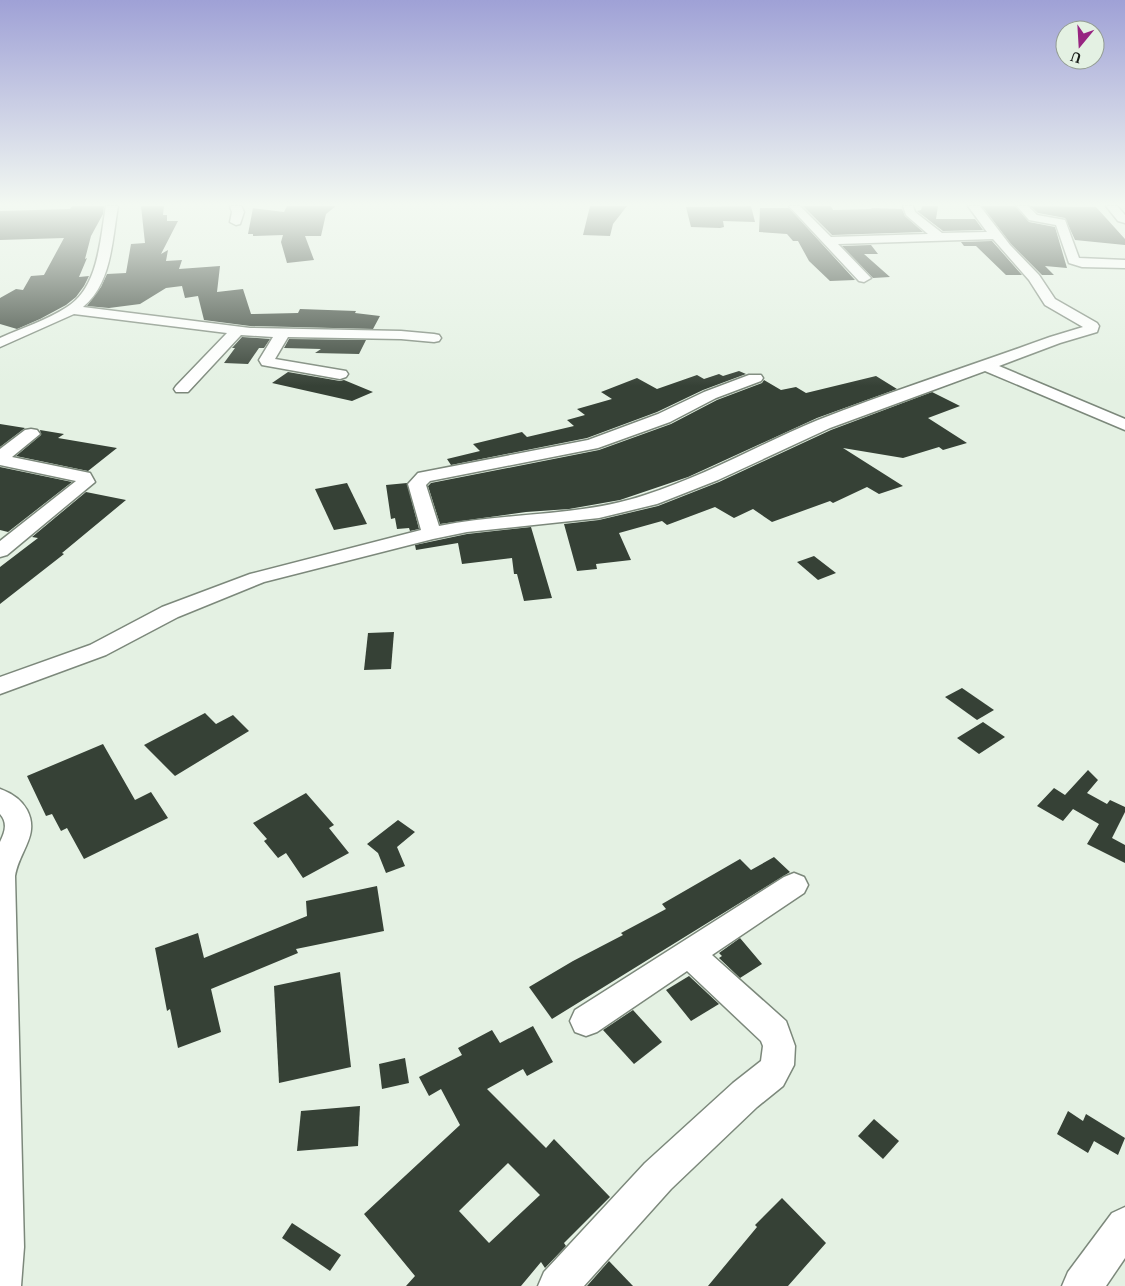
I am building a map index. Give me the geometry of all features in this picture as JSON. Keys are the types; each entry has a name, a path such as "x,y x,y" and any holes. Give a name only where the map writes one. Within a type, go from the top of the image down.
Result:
{"street":[{"path":"0,343 72,310 86,298 96,279 100,266"},
{"path":"853,266 864,278"},
{"path":"0,686 98,650 170,612 232,586 295,567 432,533 484,524 584,514 650,500 712,476 824,424 1055,340 1092,329 1092,326 1050,302 1023,266"},
{"path":"72,310 238,330 284,333 401,335 434,338"},
{"path":"182,389 238,330"},
{"path":"284,333 267,362 340,374"},
{"path":"985,366 1125,425"},
{"path":"432,533 417,484 424,477 592,444 664,418 710,395 755,378"},
{"path":"0,459 31,434"},
{"path":"0,459 74,475 84,478 86,482 0,551"},
{"path":"0,799 12,808 20,826 18,838 6,858 1,876 5,1247 1,1286"},
{"path":"586,1021 688,952 794,885"},
{"path":"558,1286 658,1176 745,1095 771,1075 777,1065 779,1046 774,1032 688,952"},
{"path":"1082,1286 1125,1226"}],"building":[{"path":"49,266 84,266 79,277 89,276 76,297 66,305 17,329 0,324 0,298 16,289 23,290 31,276 44,275"},
{"path":"127,266 180,266 179,269 220,266 217,292 243,289 251,314 298,313 300,309 356,311 355,313 380,316 373,329 250,326 204,320 198,296 185,298 182,286 166,288 140,304 109,308 87,306 101,287 107,274 126,273"},
{"path":"814,266 842,266 855,280 830,281"},
{"path":"861,266 878,266 890,277 873,278"},
{"path":"997,266 1014,266 1022,275 1006,275"},
{"path":"1033,266 1045,266 1054,275 1042,275"},
{"path":"1045,266 1066,266 1067,268"},
{"path":"242,337 270,339 264,348 259,348 248,364 224,363 235,348 232,348"},
{"path":"289,339 366,340 359,354 315,353 321,349 284,348"},
{"path":"739,371 746,374 703,390 657,412 587,438 451,465 447,459 480,451 473,444 522,432 527,437 574,426 567,420 585,415 577,409 612,399 601,392 637,378 657,389 697,375 704,379 719,374 723,376"},
{"path":"288,372 340,381 344,380 373,392 352,401 272,383"},
{"path":"876,376 897,389 817,418 688,477 620,500 569,509 526,512 440,524 428,486 431,483 599,450 671,424 717,400 762,383 764,380 781,390 796,387 806,393"},
{"path":"932,392 960,406 928,418 967,443 943,450 939,447 903,458 843,448 903,486 879,494 867,487 833,503 830,501 772,522 753,509 734,518 715,507 667,525 662,521 619,533 631,560 596,564 597,569 577,571 564,524 599,520 658,506 719,482 831,430"},
{"path":"0,424 25,428 0,447"},
{"path":"40,430 64,434 58,438 117,448 88,471 16,456 41,435"},
{"path":"0,467 72,482 8,532 0,530"},
{"path":"347,483 367,524 334,530 315,489"},
{"path":"407,483 419,529 410,531 409,528 397,529 395,518 391,519 386,485"},
{"path":"86,492 126,500 62,553 64,554 0,604 0,567 38,538 32,537"},
{"path":"531,527 552,598 524,601 517,574 514,574 512,558 462,564 458,543 416,550 415,545 467,534"},
{"path":"814,556 836,573 818,580 797,562"},
{"path":"394,632 391,669 364,670 368,633"},
{"path":"962,688 994,710 977,720 945,697"},
{"path":"205,713 216,724 233,715 249,731 175,776 144,745"},
{"path":"983,722 1005,737 979,754 957,738"},
{"path":"103,744 135,800 151,792 168,818 84,859 67,828 61,831 52,814 46,816 27,776"},
{"path":"1088,770 1098,780 1087,793 1107,804 1110,800 1125,807 1125,812 1112,838 1125,845 1125,863 1087,844 1099,824 1073,809 1063,821 1037,806 1054,788 1065,795"},
{"path":"306,793 334,825 329,828 349,853 303,878 286,853 278,858 264,841 267,839 253,823"},
{"path":"398,820 415,832 397,847 405,866 386,873 378,853 367,844"},
{"path":"774,857 790,872 552,1019 529,987 666,909 662,904 740,859 751,870"},
{"path":"377,886 384,931 296,949 298,953 211,989 221,1032 178,1048 170,1009 167,1011 155,948 198,933 204,958 307,916 306,901"},
{"path":"740,938 762,964 740,978 719,958 722,956 719,953"},
{"path":"340,972 351,1067 279,1083 274,986"},
{"path":"689,976 719,1004 691,1021 666,990"},
{"path":"633,1010 662,1042 634,1064 603,1030"},
{"path":"533,1026 553,1062 527,1076 523,1069 487,1089 546,1148 554,1139 610,1197 564,1243 566,1246 545,1268 541,1262 521,1286 406,1286 415,1276 364,1214 460,1125 441,1089 429,1096 419,1077 462,1055 458,1048 492,1030 500,1043","holes":["508,1163 540,1195 489,1243 459,1211"]},
{"path":"405,1058 409,1083 382,1089 379,1064"},
{"path":"360,1106 358,1146 297,1151 301,1111"},
{"path":"1068,1111 1083,1121 1086,1114 1125,1138 1118,1155 1094,1141 1088,1153 1057,1134"},
{"path":"874,1119 899,1141 883,1159 858,1136"},
{"path":"782,1198 826,1243 788,1286 708,1286 757,1227 755,1225"},
{"path":"292,1223 341,1255 330,1271 282,1238"},
{"path":"609,1261 633,1286 587,1286"}]}
